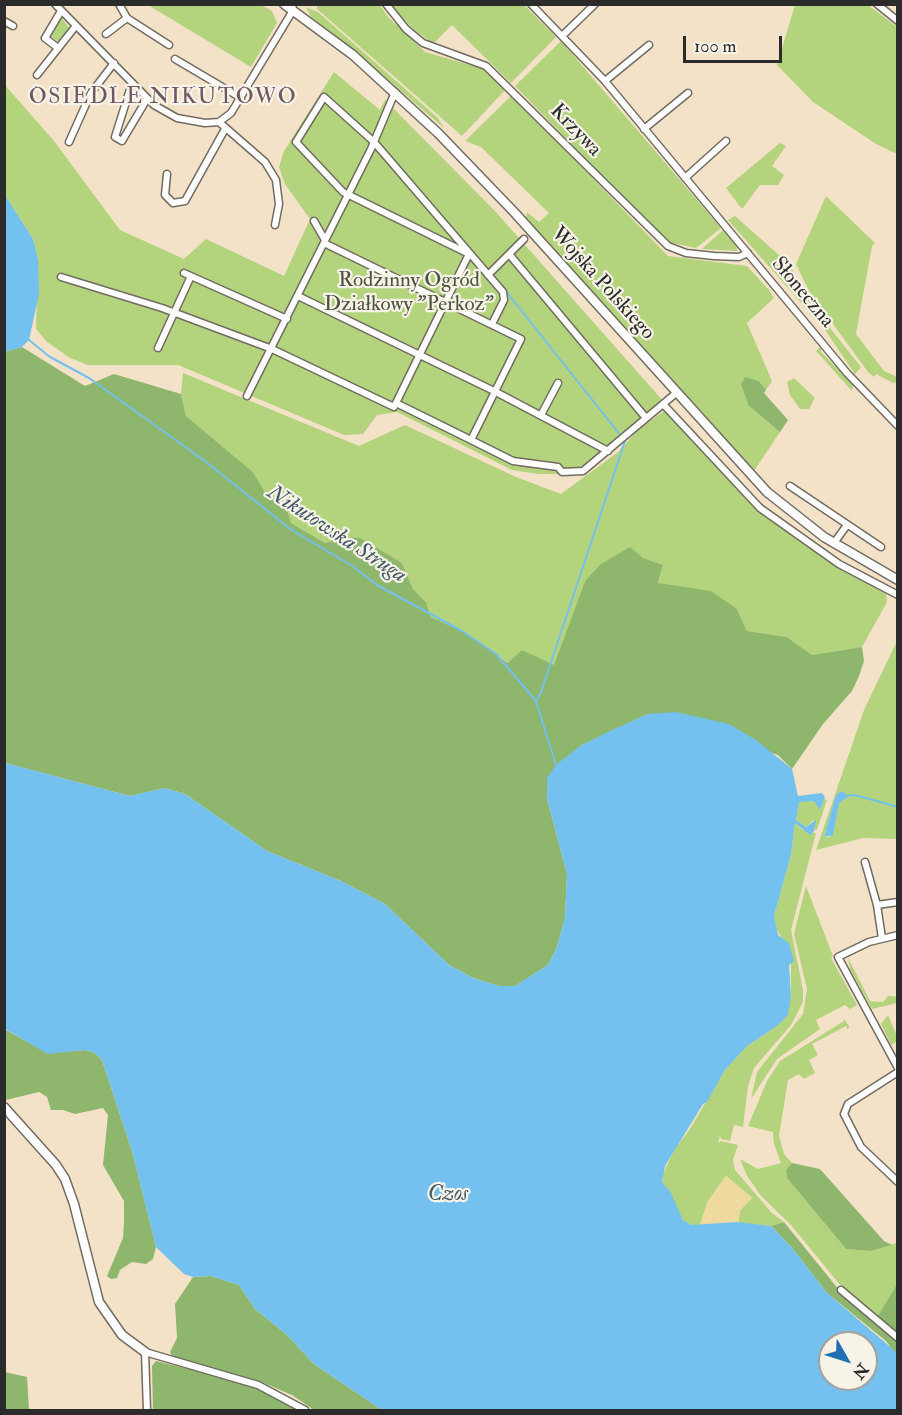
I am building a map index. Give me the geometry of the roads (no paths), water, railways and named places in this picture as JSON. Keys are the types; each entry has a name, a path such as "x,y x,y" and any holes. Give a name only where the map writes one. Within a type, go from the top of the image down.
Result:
{"street":[{"path":"55,4 147,99 168,114 189,122 219,122 231,112 292,7"},
{"path":"119,4 127,18 170,45"},
{"name":"Wojska Polskiego","path":"284,4 292,7 353,55 395,92 508,205 675,394 767,492 834,543 897,580"},
{"name":"Krzywa","path":"386,4 406,29 423,43 486,66 668,246 686,253 714,256 739,257 748,253"},
{"name":"Słoneczna","path":"531,4 605,81 847,372 897,426"},
{"path":"562,36 594,4"},
{"path":"877,4 897,21"},
{"path":"58,48 45,38 61,11"},
{"path":"106,34 127,18"},
{"path":"4,21 13,26"},
{"path":"37,75 75,27"},
{"path":"605,81 649,45"},
{"path":"175,59 241,98"},
{"path":"69,142 91,93 114,63"},
{"path":"132,83 115,137 122,141 147,99"},
{"path":"247,396 325,242 395,92"},
{"path":"644,129 688,93"},
{"path":"469,254 347,195 296,142 324,97 374,141 505,295 492,324"},
{"path":"219,122 265,162 276,180 279,204 275,225"},
{"path":"167,174 165,195 173,203 184,201 225,129"},
{"path":"685,178 726,141"},
{"path":"314,221 325,242 521,339 471,440"},
{"path":"488,274 524,238"},
{"path":"61,277 175,313 272,349 394,407 469,254"},
{"path":"509,254 646,418"},
{"path":"184,273 287,319"},
{"path":"158,348 191,276"},
{"path":"298,296 541,415 608,451"},
{"path":"541,415 558,383"},
{"path":"396,403 513,461 558,467 562,472 583,471 675,394"},
{"path":"663,404 760,508 839,564 897,595"},
{"path":"790,486 881,547"},
{"path":"834,543 847,525"},
{"path":"866,862 877,905 882,938"},
{"path":"877,905 897,902"},
{"path":"897,935 882,938 838,957 897,1070 848,1104 844,1114 861,1147 897,1182"},
{"path":"4,1107 56,1165 65,1179 74,1204 99,1302 122,1335 146,1352 258,1385 305,1410"},
{"path":"840,1290 897,1338"},
{"path":"146,1352 147,1410"}],"water":[{"path":"5,195 33,239 38,259 39,294 29,340 22,347 5,352"},
{"name":"Czos","path":"676,712 729,724 756,740 792,769 798,796 822,793 825,797 820,810 814,801 799,802 796,820 806,827 816,820 814,831 810,835 795,823 791,855 774,916 778,935 789,943 794,961 789,965 791,996 788,1015 777,1026 747,1046 725,1070 665,1166 662,1182 670,1191 683,1220 691,1225 737,1222 771,1226 793,1249 827,1293 872,1331 818,1331 818,1391 878,1391 878,1336 898,1356 897,1410 382,1410 314,1364 287,1335 255,1309 239,1285 211,1276 193,1277 184,1274 156,1247 132,1151 102,1060 95,1053 85,1050 48,1054 5,1029 5,763 130,796 165,788 185,794 267,851 341,881 385,904 449,965 473,978 499,986 515,986 548,965 557,947 565,918 567,874 547,799 547,778 556,765 580,746 648,714"},
{"path":"841,791 846,794 847,798 839,803 833,835 824,837 836,795"}],"waterway":[{"path":"493,275 625,441 541,692 536,701"},
{"name":"Nikutowska Struga","path":"29,340 50,357 89,378 205,461 290,529 354,567 377,585 462,631 496,654 536,701 556,765"},
{"path":"845,796 855,795 898,807"}],"district":[{"name":"OSIEDLE NIKUTOWO","path":"163,98"}],"park label":[{"name":"Rodzinny Ogród Działkowy \"Perkoz\"","path":"409,293"}]}
